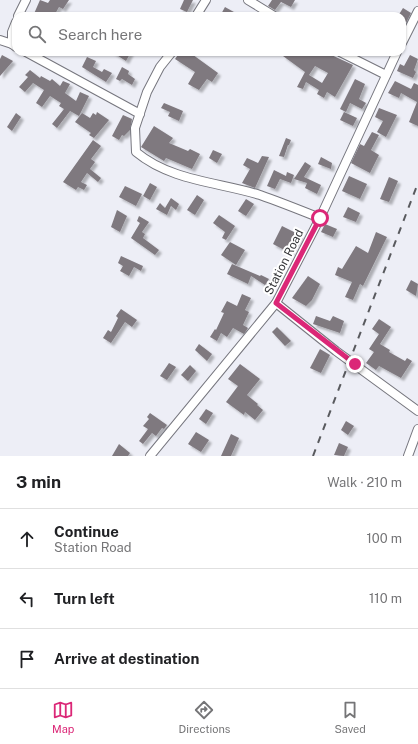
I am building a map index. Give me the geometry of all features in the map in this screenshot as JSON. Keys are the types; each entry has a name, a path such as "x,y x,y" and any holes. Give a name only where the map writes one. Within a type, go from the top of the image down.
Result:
{"street":[{"path":"20,12 26,0"},
{"path":"198,12 206,0"},
{"path":"248,0 268,12"},
{"path":"406,34 418,10"},
{"path":"0,40 12,45"},
{"path":"33,56 140,114"},
{"path":"169,56 160,67 147,92 135,128 136,152 143,158 189,178 259,195 320,218"},
{"path":"348,56 386,75"},
{"name":"Station Road","path":"150,456 276,303 320,218 395,56"},
{"path":"276,303 336,351 418,411"},
{"path":"408,456 418,429"}],"building":[{"path":"40,0 48,3 50,0 69,0 63,9 59,7 56,12 35,12"},
{"path":"184,0 193,0 187,12 180,9"},
{"path":"272,0 295,0 291,7 281,2 275,10 268,6"},
{"path":"225,7 234,12 222,12"},
{"path":"403,8 411,13 406,23 406,12 400,12"},
{"path":"2,55 13,61 0,76 0,59"},
{"path":"410,55 418,59 414,70 416,72 413,78 397,71 400,64 404,66"},
{"path":"118,56 129,56 126,61"},
{"path":"177,56 195,56 218,73 212,82 207,79 199,90 188,84 195,72 175,59"},
{"path":"283,56 334,56 353,65 335,97 327,92 324,98 317,94 319,90 306,82 303,89 297,87 305,72","holes":["315,66 328,73 322,83 309,75"]},
{"path":"87,57 96,61 93,67 102,72 104,69 112,73 106,82 82,67"},
{"path":"122,67 129,71 128,74 135,79 132,85 122,79 120,81 116,79"},
{"path":"30,70 40,78 41,76 50,81 52,79 60,86 63,81 70,84 65,93 76,101 80,92 89,96 79,116 70,111 57,128 52,124 64,109 59,106 61,103 50,96 42,107 36,103 44,90 33,83 25,92 19,87 28,77 25,75"},
{"path":"355,79 365,84 359,99 366,103 362,109 350,103 346,112 340,109"},
{"path":"395,81 411,89 414,83 418,85 418,126 409,122 417,102 401,93 399,98 388,93"},
{"path":"164,103 183,111 179,121 168,116 170,112 161,108"},
{"path":"379,108 397,115 386,137 377,132 383,121 375,117"},
{"path":"97,112 109,120 94,138 89,135 91,133 75,122 82,113 90,118 93,113 96,115"},
{"path":"344,112 357,118 353,126 340,120"},
{"path":"16,113 21,117 12,131 7,127"},
{"path":"123,115 132,119 130,130 124,136 122,135 119,140 112,136"},
{"path":"154,126 173,138 169,143 188,151 190,149 200,154 192,169 166,158 164,161 141,147"},
{"path":"372,132 379,135 371,150 379,155 370,173 351,163 360,144 364,146"},
{"path":"286,138 291,140 284,157 279,156"},
{"path":"93,140 101,146 91,159 95,162 90,169 101,178 98,182 87,173 81,182 87,185 84,190 78,187 76,190 63,182"},
{"path":"213,150 222,154 217,163 209,158"},
{"path":"262,156 269,157 255,188 242,183 250,169 243,165 247,158 258,163"},
{"path":"321,157 332,163 331,169 318,164"},
{"path":"305,162 311,166 304,177 321,185 317,194 305,188 307,183 294,179"},
{"path":"274,170 286,176 287,172 294,175 291,183 280,179 275,189 267,186"},
{"path":"349,176 367,184 360,199 342,191"},
{"path":"389,177 398,181 389,202 380,199"},
{"path":"150,183 157,187 150,200 143,196"},
{"path":"125,186 142,194 136,206 119,197"},
{"path":"197,195 204,200 195,215 187,210"},
{"path":"171,198 179,204 176,210 171,206 167,215 156,209 160,203 165,208"},
{"path":"246,199 254,204 246,216 238,211"},
{"path":"348,207 360,213 356,222 343,217"},
{"path":"117,210 127,216 120,232 111,227"},
{"path":"219,215 235,226 226,240 222,238 225,232 213,223"},
{"path":"139,216 149,222 142,232 145,234 143,238 159,250 155,255 131,238 140,223 137,221"},
{"path":"325,224 337,229 333,237 321,232"},
{"path":"282,226 300,235 290,253 273,244"},
{"path":"376,232 387,237 363,286 360,284 353,300 345,297 352,282 335,275 338,267 342,269 356,246 368,253"},
{"path":"230,242 245,250 236,265 221,255"},
{"path":"121,256 143,266 141,271 134,267 129,276 120,271 123,266 118,263"},
{"path":"232,264 269,279 265,285 251,276 248,284 227,274"},
{"path":"308,276 320,284 312,300 306,306 292,298"},
{"path":"411,280 418,284 416,296 406,290"},
{"path":"242,294 251,298 245,310 249,312 243,325 248,328 244,334 233,328 227,337 221,333 217,341 210,337 215,329 216,330 224,313 221,312 227,301 237,306"},
{"path":"121,309 137,320 132,327 125,322 111,343 103,338 108,330 111,332 118,318 116,316"},
{"path":"316,316 330,321 333,316 344,321 340,333 313,324"},
{"path":"379,319 391,327 380,344 390,350 389,352 405,361 407,358 412,361 401,378 379,366 376,370 366,363 374,352 369,349 379,334 372,329"},
{"path":"277,327 291,341 285,346 272,332"},
{"path":"199,344 212,354 207,361 195,350"},
{"path":"320,349 330,355 321,373 310,368"},
{"path":"169,363 176,367 167,380 160,376"},
{"path":"240,364 260,379 247,395 263,410 255,420 245,412 244,415 226,402 238,386 228,379"},
{"path":"190,365 196,371 188,381 181,375"},
{"path":"206,409 213,413 206,424 199,419"},
{"path":"150,413 167,425 164,429 162,428 156,436 152,433 143,444 139,441 148,429 143,426 149,419 147,417"},
{"path":"346,421 354,426 348,435 341,430"},
{"path":"196,432 209,440 201,452 188,444"},
{"path":"231,434 239,438 231,456 221,456"},
{"path":"339,443 348,447 344,456 334,455"},
{"path":"119,444 130,453 128,456 112,456"}],"railway":[{"path":"313,456 418,183"}],"route":[{"path":"320,218 276,303 336,351 355,364"}]}
